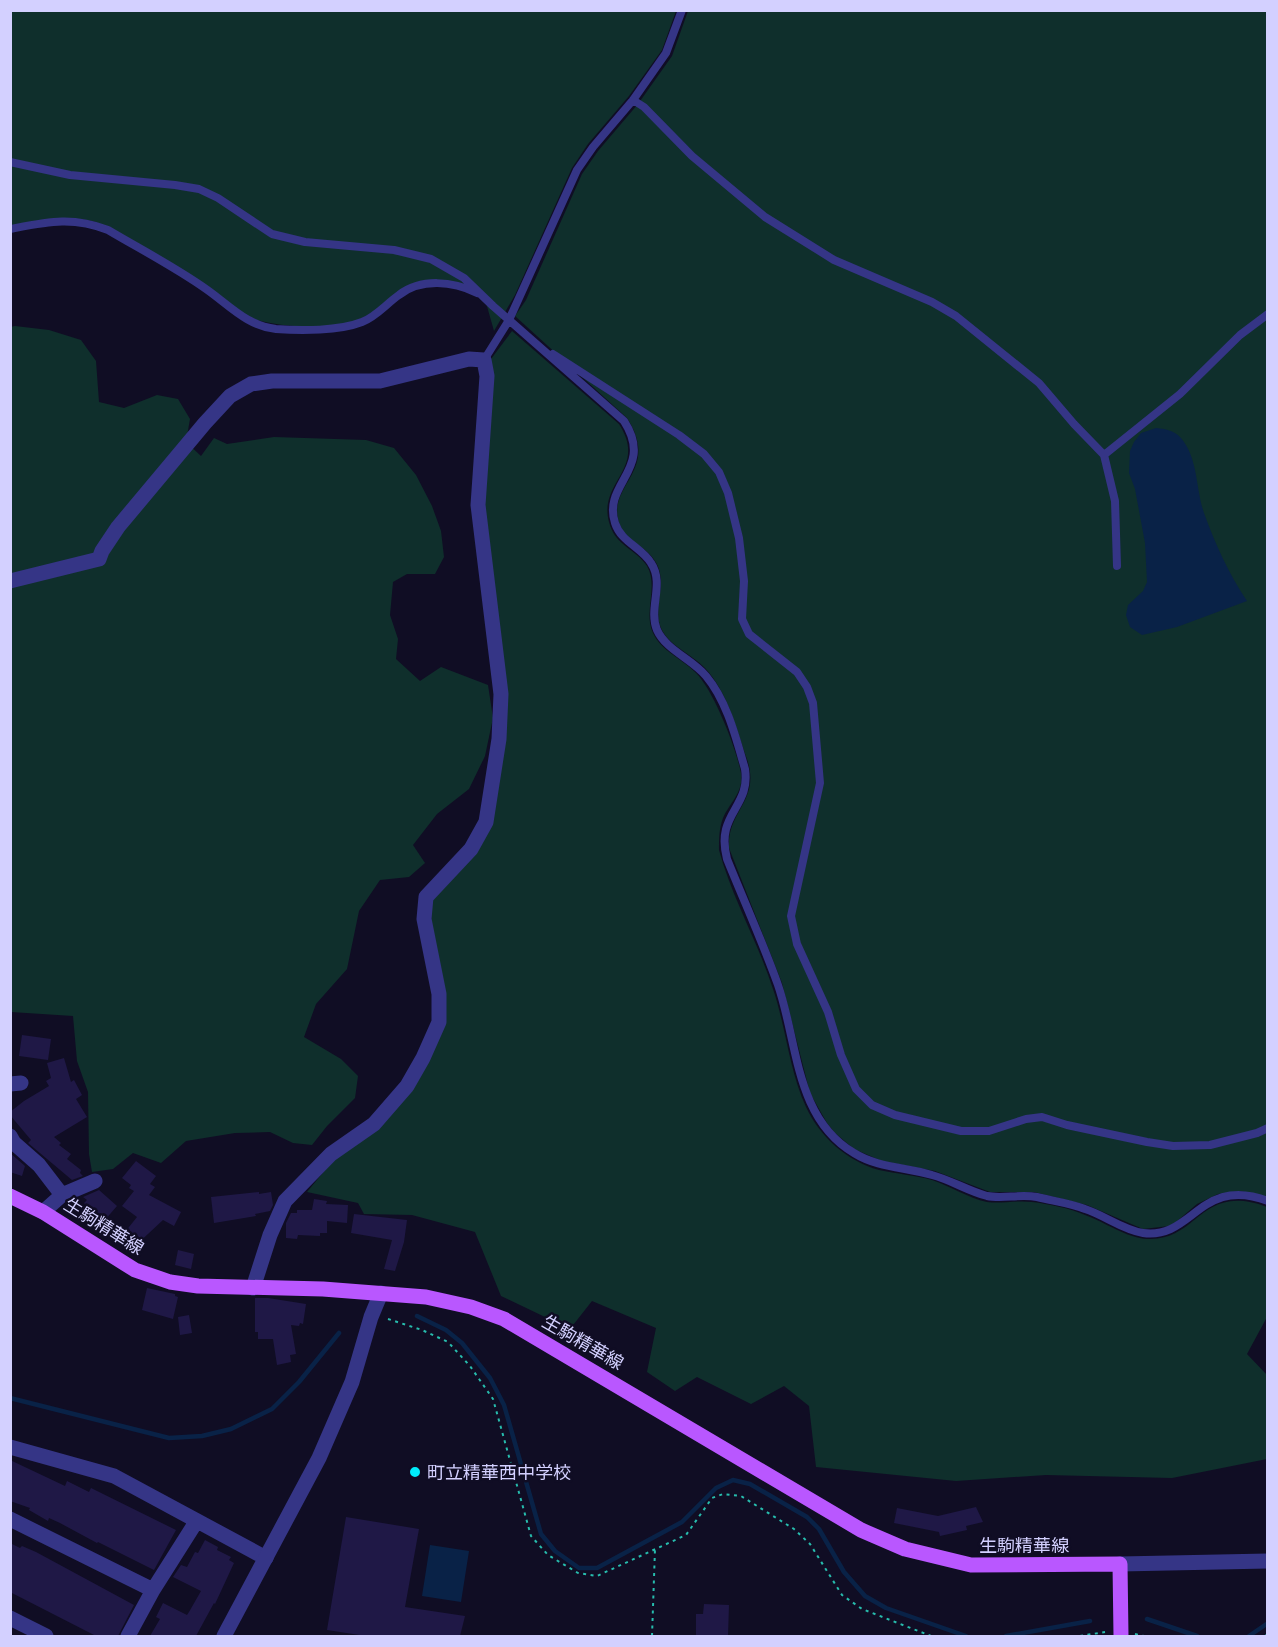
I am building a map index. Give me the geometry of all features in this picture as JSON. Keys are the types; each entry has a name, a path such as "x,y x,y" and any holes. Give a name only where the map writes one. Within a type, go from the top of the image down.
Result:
{"main road":[{"name":"生駒精華線","path":"10,1196 43,1212 135,1270 170,1281 198,1286 381,1293 426,1297 471,1307 504,1318 861,1530 905,1549 971,1565 1120,1564"},
{"path":"1120,1564 1127,1635"}],"street":[{"path":"10,581 99,559 118,527 205,423 230,396 250,384 272,381 380,381 470,358 484,360 487,376 478,505 501,694 499,739 486,822 471,849 426,897 424,919 438,994 438,1022 423,1058 407,1086 374,1124 331,1154 285,1201 270,1235 253,1288"},
{"path":"10,1136 14,1143 39,1165 62,1195"},
{"path":"43,1212 62,1195 94,1180"},
{"path":"224,1636 319,1458 352,1382 371,1317 381,1293"},
{"path":"10,1447 114,1476 266,1558"},
{"path":"10,1520 153,1590"},
{"path":"128,1636 153,1590 196,1522"},
{"path":"1120,1564 1268,1561"},
{"path":"10,1618 46,1636"}],"lane":[{"path":"484,360 509,320 577,171 593,147 633,100 666,53 682,10"},
{"path":"633,100 644,107 692,156 765,218 834,260 932,302 956,316 1039,383 1104,455 1115,501 1117,566"},
{"path":"10,162 70,175 199,189 218,198 272,234 305,242 394,250 431,259 464,278 624,421 632,436 633,461 627,476 614,496 615,525 622,538 646,557 655,570 657,586 654,617 658,632 709,679 727,716 746,769 744,795 728,819 725,829 725,849 780,990 806,1095 817,1116 832,1136 852,1152 871,1162 934,1175 989,1197 1033,1197 1063,1203 1085,1209 1142,1233 1161,1233 1179,1226 1200,1207 1219,1198 1240,1195 1268,1201"},
{"path":"10,229 55,221 81,222 108,230 206,289 239,315 262,326 276,329 353,326 373,317 399,294 423,285 458,285 481,295"},
{"path":"1104,455 1180,394 1240,335 1268,314"},
{"path":"534,342 679,435 704,454 724,482 739,538 744,581 741,610 745,626 757,640 797,672 807,687 813,703 820,783 791,916 797,944 828,1012 841,1055 856,1089 872,1105 895,1115 961,1131 989,1131 1026,1119 1042,1117 1101,1132 1173,1146 1210,1145 1268,1128"}],"path":[{"path":"388,1318 448,1342 470,1365 493,1399 531,1536 548,1555 578,1573 597,1576 686,1535 712,1498 723,1494 741,1496 794,1529 810,1544 842,1595 862,1609 931,1636"},
{"path":"652,1636 656,1549"},
{"path":"1080,1636 1105,1632"},
{"path":"1127,1635 1144,1636"}],"green space":[{"path":"11,11 676,11 662,50 629,96 588,144 572,168 515,295 494,331 483,292 422,282 355,321 317,327 273,324 250,318 96,222 64,219 11,226"},
{"path":"688,11 1267,11 1267,1197 1240,1191 1218,1194 1197,1204 1169,1226 1143,1229 1087,1205 1034,1192 990,1192 935,1171 882,1161 854,1149 835,1133 810,1093 782,983 729,848 733,824 750,785 747,759 720,688 705,668 669,640 661,628 658,611 661,577 655,561 647,551 623,531 620,525 617,511 619,499 636,465 638,452 636,436 627,418 515,316 526,300 582,174 598,151 638,104 672,56"},
{"path":"10,327 49,330 81,340 96,361 99,402 124,408 157,395 178,399 190,419 186,442 201,456 214,438 227,444 274,437 366,440 394,448 416,475 432,506 441,531 444,557 435,574 407,574 393,582 390,615 398,639 396,659 420,681 441,667 488,685 493,718 485,756 469,789 437,814 413,845 425,863 409,877 380,880 359,911 347,969 316,1004 304,1037 341,1059 358,1076 355,1098 312,1145 293,1143 270,1132 235,1133 186,1141 161,1163 133,1153 113,1169 92,1172 89,1154 88,1092 77,1061 73,1016 11,1012"},
{"path":"512,331 619,424 626,439 628,453 626,464 610,496 607,508 609,522 620,542 647,566 652,582 650,625 653,633 661,645 691,668 703,681 717,706 734,749 741,780 738,791 722,822 719,850 724,868 773,989 800,1093 812,1118 836,1146 867,1166 932,1180 987,1202 1026,1202 1066,1208 1140,1238 1165,1237 1179,1231 1213,1207 1227,1202 1245,1201 1267,1207 1267,1317 1247,1354 1267,1375 1267,1459 1172,1478 1046,1475 956,1481 816,1467 809,1406 784,1386 751,1404 697,1377 675,1391 647,1372 656,1328 592,1301 570,1329 501,1296 475,1232 412,1215 364,1214 358,1203 307,1192 335,1158 378,1128 444,1023 430,918 432,899 475,852 499,784 483,505 491,359"}],"water":[{"path":"1156,428 1175,433 1189,450 1208,525 1228,569 1247,601 1177,627 1142,635 1130,627 1126,615 1128,605 1143,591 1147,582 1145,543 1135,489 1129,473 1130,451 1141,433"},
{"path":"430,1545 469,1551 461,1602 422,1596"}],"building":[{"path":"22,1035 51,1039 48,1060 19,1056"},
{"path":"64,1058 71,1082 74,1080 82,1095 76,1099 87,1117 54,1137 61,1143 59,1145 71,1154 67,1159 81,1170 80,1173 83,1176 72,1180 28,1143 31,1140 10,1115 10,1112 24,1101 49,1086 46,1081 51,1078 47,1063"},
{"path":"10,1153 25,1166 22,1176 10,1172"},
{"path":"136,1161 156,1176 150,1184 155,1187 149,1195 181,1212 174,1226 163,1220 134,1247 121,1237 137,1217 122,1206 134,1191 129,1188 131,1185 122,1178"},
{"path":"99,1190 117,1206 104,1221 84,1203 87,1200 83,1197"},
{"path":"259,1192 259,1194 271,1192 273,1205 270,1211 255,1214 256,1216 214,1223 211,1197"},
{"path":"314,1199 327,1201 326,1204 348,1205 347,1223 327,1221 327,1233 320,1233 320,1236 298,1235 297,1239 286,1238 286,1223 291,1213 297,1213 297,1210 312,1210"},
{"path":"354,1214 407,1220 404,1242 395,1271 384,1269 392,1240 351,1233"},
{"path":"178,1250 194,1254 191,1269 175,1265"},
{"path":"147,1288 175,1294 178,1297 173,1319 142,1310"},
{"path":"255,1298 306,1304 303,1324 291,1325 296,1354 290,1355 291,1362 277,1365 273,1339 258,1339 258,1332 255,1332"},
{"path":"189,1315 192,1333 180,1335 178,1317"},
{"path":"10,1460 65,1486 67,1481 89,1492 91,1488 176,1530 154,1570 60,1523 49,1518 48,1521 29,1510 30,1508 10,1501"},
{"path":"976,1507 983,1522 966,1526 967,1530 940,1536 939,1532 894,1523 897,1508 938,1516"},
{"path":"346,1517 419,1529 405,1607 465,1616 460,1636 366,1636 327,1630"},
{"path":"205,1540 218,1547 217,1550 231,1557 229,1560 234,1563 215,1604 196,1636 150,1636 160,1619 156,1617 163,1603 187,1615 189,1612 201,1591 173,1577 181,1565 187,1567"},
{"path":"10,1543 36,1552 134,1605 118,1636 96,1636 10,1592"},
{"path":"704,1604 729,1605 728,1636 696,1636 696,1614 703,1614"}],"waterway":[{"path":"417,1316 446,1330 462,1343 490,1378 504,1405 541,1534 555,1551 579,1568 597,1568 682,1522 716,1488 733,1480 750,1484 807,1517 819,1529 844,1572 865,1596 886,1608 966,1636"},
{"path":"10,1398 169,1438 202,1436 231,1429 272,1409 299,1382 339,1333"},
{"path":"1147,1619 1197,1636"},
{"path":"1006,1636 1090,1621"},
{"path":"1249,1636 1268,1623"}],"place":[{"name":"町立精華西中学校","path":"415,1472"}]}
